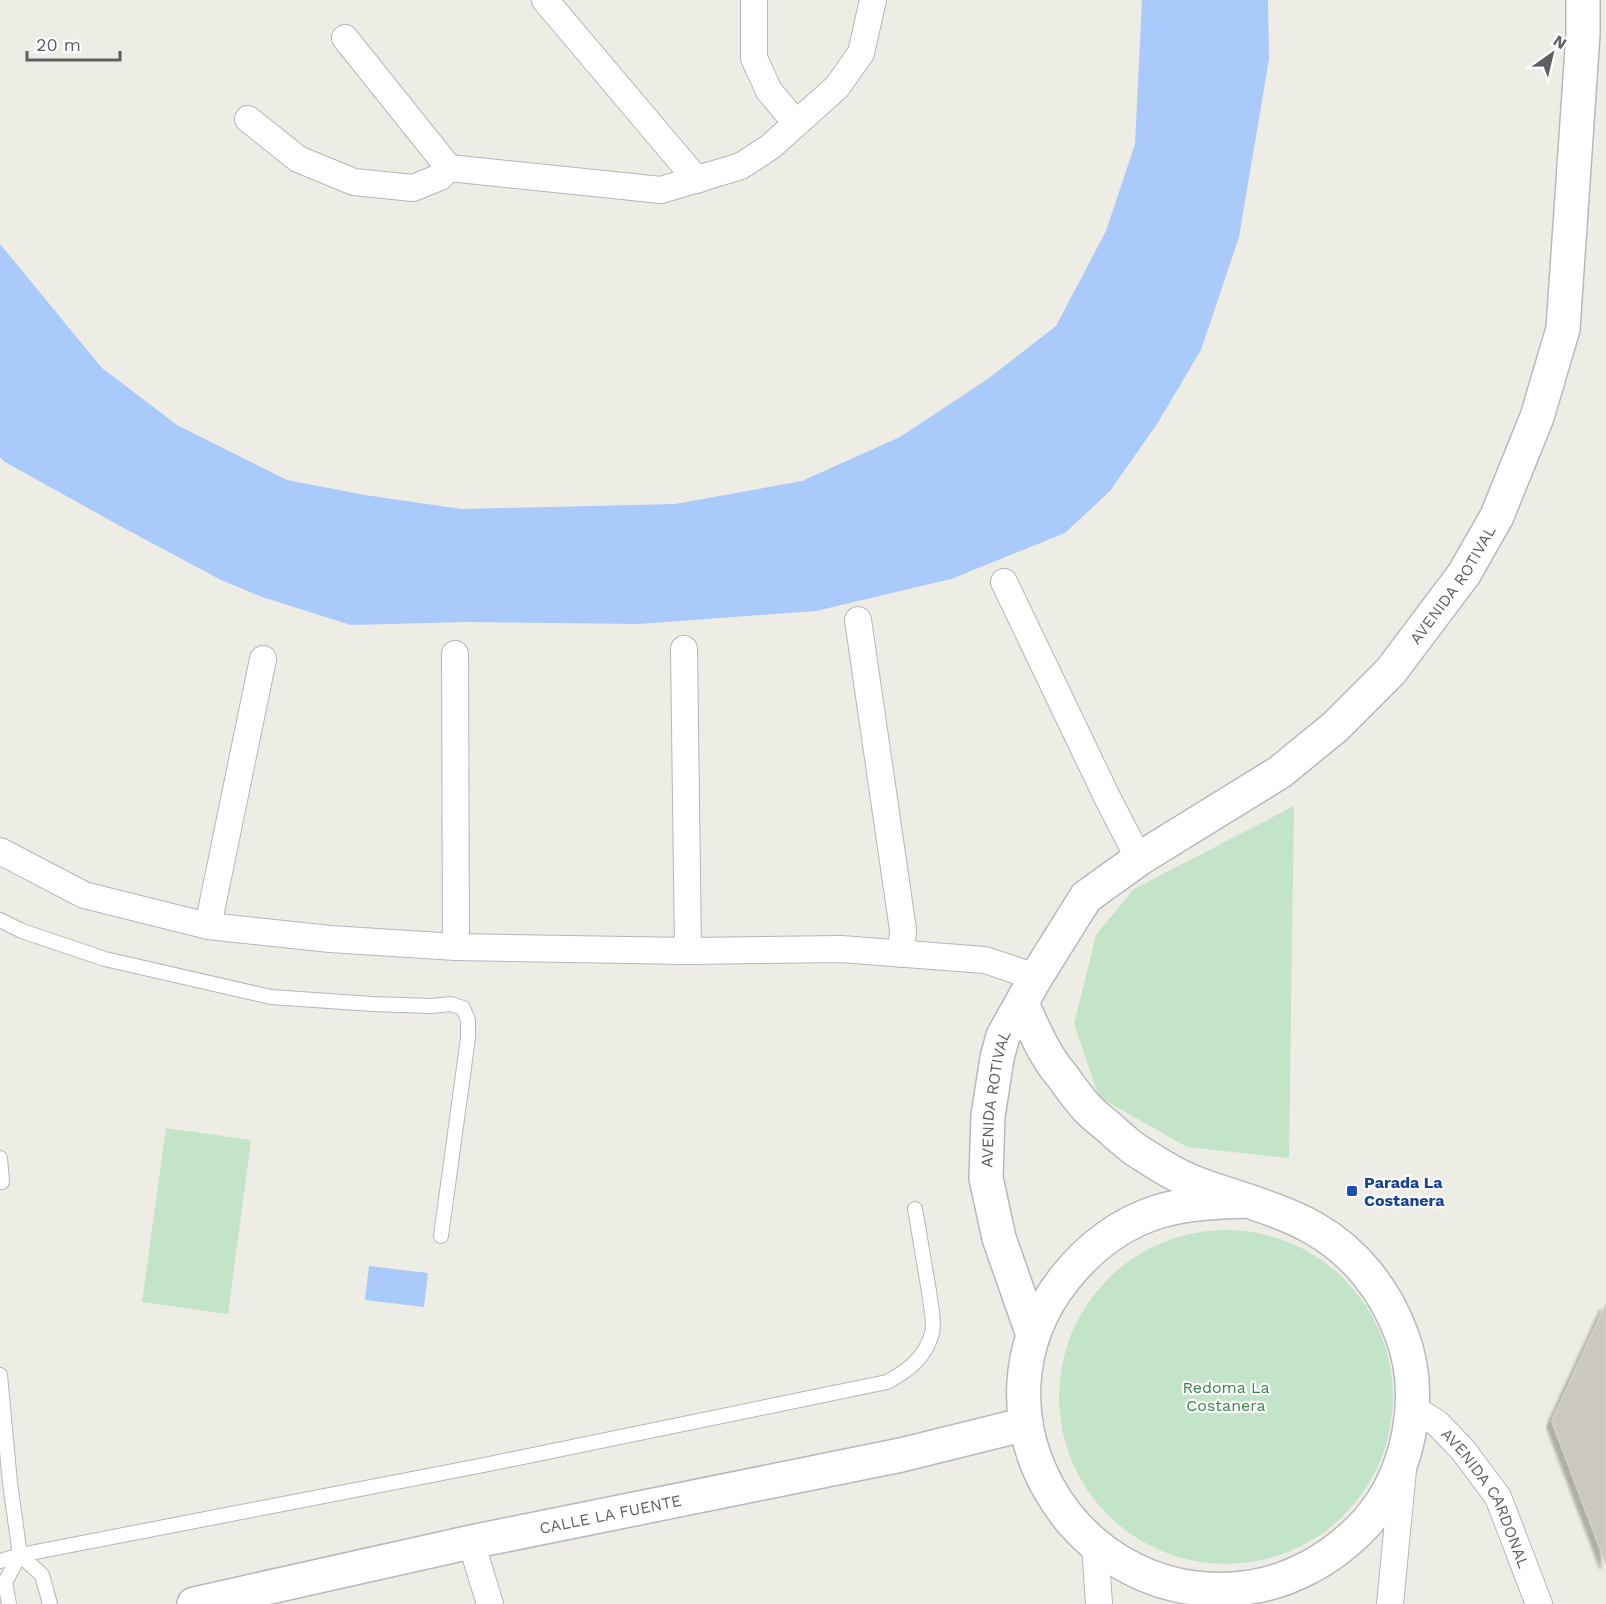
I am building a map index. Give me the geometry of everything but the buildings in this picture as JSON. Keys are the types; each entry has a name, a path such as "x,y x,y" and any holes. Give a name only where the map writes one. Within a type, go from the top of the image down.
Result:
{"main road":[{"name":"AVENIDA ROTIVAL","path":"1033,1335 999,1238 986,1178 988,1116 997,1058 1003,1036 1086,897 1139,859 1280,772 1335,727 1390,671 1464,574 1497,516 1537,417 1563,329 1583,34 1583,0"},
{"name":"AVENIDA ROTIVAL","path":"1029,990 1049,1059 1087,1109 1135,1150 1189,1181 1249,1201"},
{"path":"1249,1201 1282,1213 1315,1229 1344,1249 1369,1275 1389,1305 1403,1337 1411,1372 1412,1408 1404,1456 1390,1488 1370,1518 1346,1544 1317,1564 1284,1579 1227,1597 1151,1578 1121,1564 1095,1546 1062,1511 1038,1470 1026,1424 1024,1394 1026,1365 1033,1335 1052,1294 1080,1259 1116,1230 1157,1212 1202,1203 1249,1201"},
{"name":"CALLE LA FUENTE","path":"194,1604 471,1542 901,1455 1026,1424"}],"street":[{"path":"545,0 697,180"},
{"path":"754,0 754,58 769,91 796,123"},
{"path":"345,38 449,168 661,190 741,166 770,147 837,87 861,53 873,0"},
{"path":"248,119 298,159 354,182 413,188 440,177 449,168"},
{"path":"1004,582 1139,859"},
{"path":"858,620 903,930 901,954"},
{"path":"684,649 688,951"},
{"path":"455,654 456,947"},
{"path":"208,926 263,659"},
{"path":"0,851 84,895 208,926 330,939 456,947 688,951 841,949 985,960 1029,990"},
{"name":"AVENIDA CARDONAL","path":"1412,1408 1437,1423 1463,1450 1497,1497 1539,1604"},
{"path":"1390,1604 1404,1456"},
{"path":"471,1542 490,1604"},
{"path":"1095,1546 1099,1604"}],"lane":[{"path":"0,920 22,932 105,959 271,997 372,1004 431,1006 451,1004 463,1008 468,1020 468,1038 441,1236"},
{"path":"0,1158 2,1182"},
{"path":"0,1561 20,1555 484,1466 887,1382 905,1373 916,1362 925,1350 933,1331 915,1209"},
{"path":"0,1375 10,1483 20,1555 5,1582 9,1604"},
{"path":"20,1555 42,1575 50,1604"}],"green space":[{"path":"1294,806 1289,1158 1187,1147 1099,1097 1074,1024 1096,935 1134,889"},
{"path":"166,1128 251,1140 228,1314 142,1302"},
{"name":"Redoma La Costanera","path":"1226,1230 1259,1233 1290,1243 1319,1258 1344,1279 1365,1304 1380,1333 1390,1364 1393,1397 1390,1430 1380,1461 1365,1490 1344,1515 1319,1536 1290,1551 1259,1561 1226,1564 1193,1561 1162,1551 1133,1536 1108,1515 1087,1490 1072,1461 1062,1430 1059,1397 1062,1364 1072,1333 1087,1304 1108,1279 1133,1258 1162,1243 1193,1233"}],"water":[{"path":"1142,0 1268,0 1269,59 1239,237 1201,350 1157,424 1110,491 1065,533 951,579 816,611 639,624 466,622 351,625 262,597 221,580 5,462 0,457 0,244 102,368 177,425 287,480 365,495 461,509 675,504 802,481 900,437 989,378 1056,326 1106,231 1135,144"},
{"path":"369,1266 428,1273 424,1307 365,1300"}],"place":[{"name":"Parada La Costanera","path":"1352,1191"}]}
